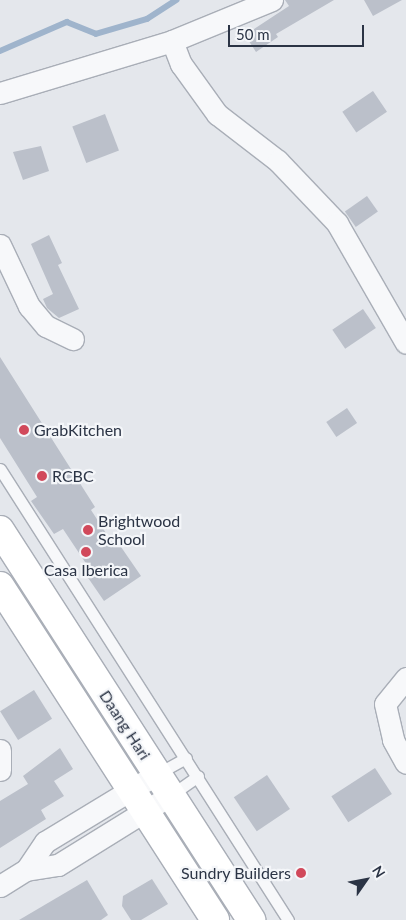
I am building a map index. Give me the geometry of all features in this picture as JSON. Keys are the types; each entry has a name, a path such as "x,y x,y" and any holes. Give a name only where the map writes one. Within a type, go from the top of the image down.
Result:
{"main road":[{"name":"Daang Hari","path":"0,530 251,920"},
{"name":"Daang Hari","path":"0,586 215,920"}],"street":[{"path":"0,93 172,42 272,0"},
{"path":"172,42 182,64 218,114 278,161 336,223 406,342"},
{"path":"0,244 29,306 46,326 73,339"},
{"path":"406,678 385,704 393,740 406,763"},
{"path":"0,750 0,770"},
{"path":"0,886 26,870 45,842 139,801 164,784"}],"lane":[{"path":"0,469 198,776 288,920"},
{"path":"164,784 186,758"},
{"path":"164,784 198,776"}],"building":[{"path":"285,0 334,0 276,34 278,37 256,52 245,35 289,6"},
{"path":"364,0 402,0 373,16"},
{"path":"373,91 387,112 356,132 342,112"},
{"path":"105,114 119,150 86,163 72,127"},
{"path":"41,146 49,171 23,180 13,152"},
{"path":"367,196 378,212 356,227 345,211"},
{"path":"49,235 62,263 58,265 79,309 59,318 47,308 43,299 53,294 31,244"},
{"path":"363,309 376,328 345,349 332,330"},
{"path":"0,357 95,507 91,510 115,547 119,544 141,576 104,601 82,569 87,565 63,529 54,534 31,501 37,497 0,438"},
{"path":"347,408 357,423 336,437 326,422"},
{"path":"34,690 52,719 18,740 0,711"},
{"path":"60,748 73,769 54,781 64,796 41,810 46,819 0,848 0,801 28,784 23,776"},
{"path":"375,768 392,794 348,822 331,796"},
{"path":"267,775 290,809 257,831 234,797"},
{"path":"152,879 168,904 141,920 131,920 122,906 123,896"},
{"path":"87,880 108,915 101,920 19,920"}],"waterway":[{"path":"0,51 67,22 96,34 147,19 176,0"}],"place":[{"name":"GrabKitchen","path":"24,430"},
{"name":"RCBC","path":"42,476"},
{"name":"Brightwood School","path":"88,530"},
{"name":"Casa Iberica","path":"86,552"},
{"name":"Sundry Builders","path":"301,873"}]}
